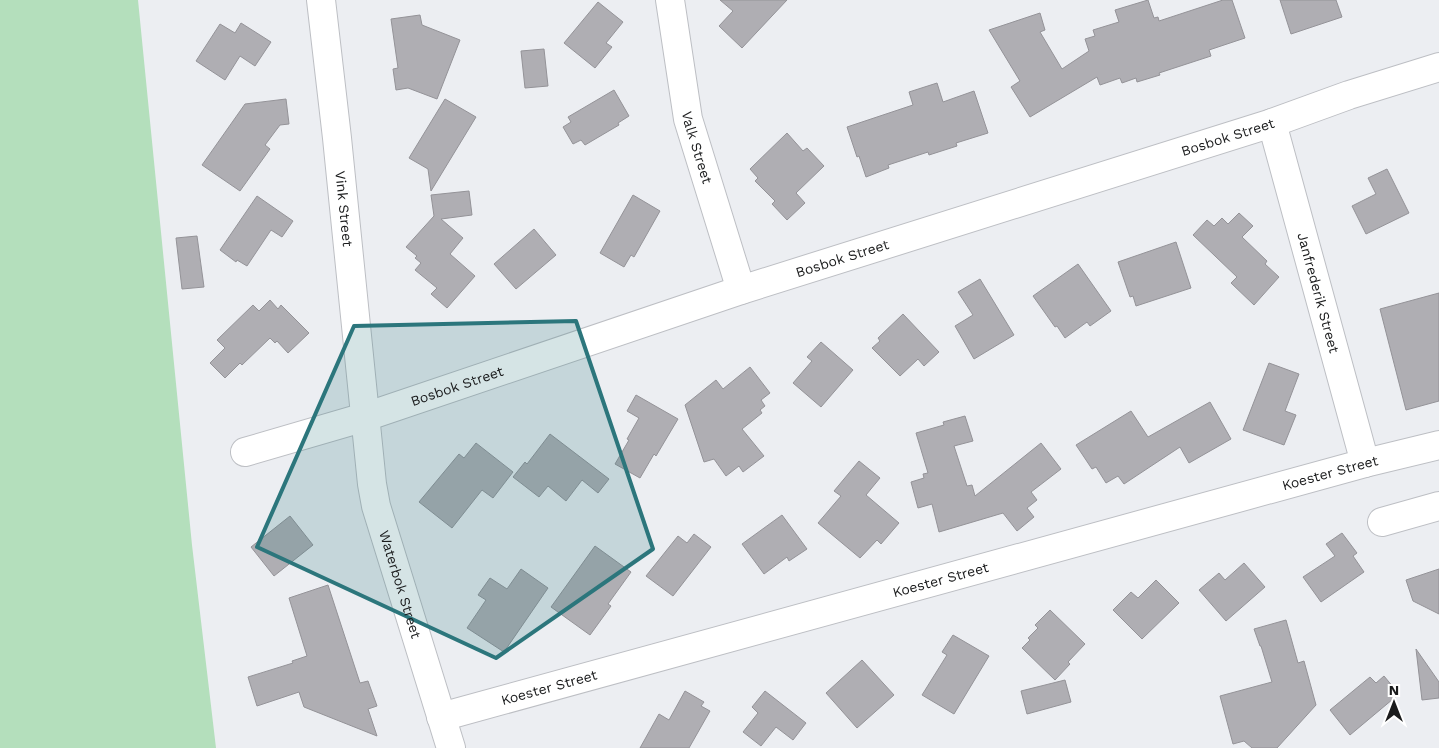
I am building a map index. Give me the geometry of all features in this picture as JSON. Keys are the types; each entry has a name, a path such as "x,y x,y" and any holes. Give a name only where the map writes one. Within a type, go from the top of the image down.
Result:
{"street":[{"name":"Vink Street","path":"321,0 365,417"},
{"name":"Valk Street","path":"670,0 688,119 741,290"},
{"name":"Bosbok Street","path":"245,452 365,417 741,290 1272,123 1349,95 1439,67"},
{"name":"Janfrederik Street","path":"1272,123 1365,463"},
{"name":"Waterbok Street","path":"365,417 376,506 451,748"},
{"name":"Koester Street","path":"441,716 1365,463 1439,445"},
{"path":"1382,522 1439,506"}],"highlighted area":[{"path":"576,321 653,549 496,658 257,547 354,326"}],"green space":[{"path":"0,0 138,0 192,545 216,748 0,748"}],"building":[{"path":"720,0 787,0 742,48 719,26 733,11"},
{"path":"1148,0 1154,18 1158,17 1159,21 1223,0 1232,0 1245,38 1209,50 1211,56 1137,82 1136,78 1122,83 1120,78 1100,85 1097,77 1030,117 1011,87 1020,81 989,30 1040,13 1045,30 1040,32 1062,69 1089,51 1085,39 1095,36 1093,30 1119,22 1115,10"},
{"path":"1280,0 1336,0 1342,17 1291,34"},
{"path":"598,2 623,22 606,43 612,47 595,68 564,43"},
{"path":"420,15 422,25 460,40 437,99 408,88 396,90 393,69 398,68 391,19"},
{"path":"241,23 271,42 255,66 240,56 225,80 196,61 220,24 235,33"},
{"path":"544,49 548,86 525,88 521,51"},
{"path":"937,83 943,102 974,91 988,133 956,143 957,146 929,155 928,152 888,165 889,168 866,177 847,127 913,105 909,92"},
{"path":"614,90 629,116 618,123 619,125 585,145 581,140 573,144 563,127 571,122 568,117"},
{"path":"286,99 289,124 280,125 265,145 270,149 240,191 202,165 245,104"},
{"path":"445,99 476,117 431,191 428,169 409,158"},
{"path":"787,133 803,151 807,148 824,166 796,193 805,203 787,220 772,204 775,201 755,181 758,178 750,169"},
{"path":"1387,169 1409,213 1366,234 1352,206 1376,194 1368,178"},
{"path":"469,191 472,215 441,219 463,238 450,254 475,276 447,308 431,294 437,288 415,270 421,263 415,258 417,256 406,247 434,216 431,195"},
{"path":"633,195 660,211 634,257 631,255 624,267 600,253"},
{"path":"257,196 293,221 282,237 271,230 247,266 237,260 236,262 220,250"},
{"path":"1239,213 1253,226 1242,237 1267,261 1265,264 1279,277 1254,305 1231,283 1237,277 1193,235 1207,220 1214,226 1222,218 1228,224"},
{"path":"534,229 556,255 516,289 494,264"},
{"path":"197,236 204,287 182,289 176,238"},
{"path":"1176,242 1191,288 1136,306 1133,296 1130,297 1118,262"},
{"path":"1078,264 1111,311 1090,326 1087,322 1065,338 1033,296"},
{"path":"980,279 1014,335 974,359 955,326 973,315 958,292"},
{"path":"1439,293 1439,401 1406,410 1380,309"},
{"path":"270,300 278,309 281,305 309,333 288,353 277,341 275,343 270,338 242,365 240,363 225,378 210,363 225,348 217,340 253,305 259,311"},
{"path":"903,314 939,352 924,366 918,359 900,376 872,348 880,341 878,338"},
{"path":"821,342 853,370 821,407 793,383 812,361 807,357"},
{"path":"1269,363 1299,374 1285,411 1296,415 1284,445 1243,430"},
{"path":"750,367 770,393 761,400 765,406 760,410 762,413 742,429 764,456 743,472 739,466 726,476 714,459 704,462 685,405 716,380 723,389"},
{"path":"636,395 678,419 656,456 654,454 640,478 615,464 639,418 627,411"},
{"path":"1210,402 1231,439 1189,463 1180,447 1124,484 1118,476 1106,483 1096,467 1092,469 1076,445 1131,411 1148,437"},
{"path":"965,416 973,441 954,446 967,486 972,485 975,496 1041,443 1061,469 1031,492 1037,500 1027,508 1034,517 1017,531 1003,513 939,532 932,504 918,508 911,482 924,478 923,474 928,473 916,433 944,425 943,422"},
{"path":"550,434 609,479 598,493 582,480 566,501 548,486 539,497 513,477 525,462 527,464"},
{"path":"476,443 513,472 493,498 482,490 452,528 419,502 459,454 464,458"},
{"path":"859,461 880,478 866,495 899,523 881,544 877,540 860,558 818,523 841,496 834,491"},
{"path":"782,515 807,549 789,561 787,557 764,574 742,544"},
{"path":"290,516 313,545 274,576 251,547"},
{"path":"1342,533 1357,553 1353,556 1364,572 1321,602 1303,577 1335,556 1326,544"},
{"path":"694,534 711,547 673,596 646,576 678,536 687,543"},
{"path":"595,546 631,572 608,604 611,606 590,635 551,607"},
{"path":"1244,563 1265,587 1226,621 1199,590 1219,573 1225,580"},
{"path":"521,569 548,588 504,652 467,628 486,600 478,595 490,578 507,589"},
{"path":"1439,569 1439,614 1413,601 1406,580"},
{"path":"1156,580 1179,603 1142,639 1113,610 1131,592 1138,598"},
{"path":"328,585 360,683 368,681 377,706 368,709 377,736 304,707 299,692 257,706 248,677 293,663 292,661 307,656 289,598"},
{"path":"1050,610 1085,644 1068,662 1070,664 1055,680 1022,648 1030,640 1028,638 1038,628 1035,625"},
{"path":"1286,620 1298,663 1304,661 1316,705 1277,748 1252,748 1244,741 1233,744 1220,696 1272,682 1254,629"},
{"path":"953,635 989,656 954,714 922,695 947,655 942,652"},
{"path":"1416,649 1439,682 1439,698 1422,700"},
{"path":"862,660 894,695 857,728 826,693"},
{"path":"1384,676 1399,694 1350,735 1330,710 1370,677 1376,683"},
{"path":"1065,680 1071,702 1027,714 1021,691"},
{"path":"685,691 704,702 701,706 710,711 689,748 640,748 659,714 669,720"},
{"path":"765,691 806,723 793,740 776,727 761,746 743,732 758,713 752,707"}]}
